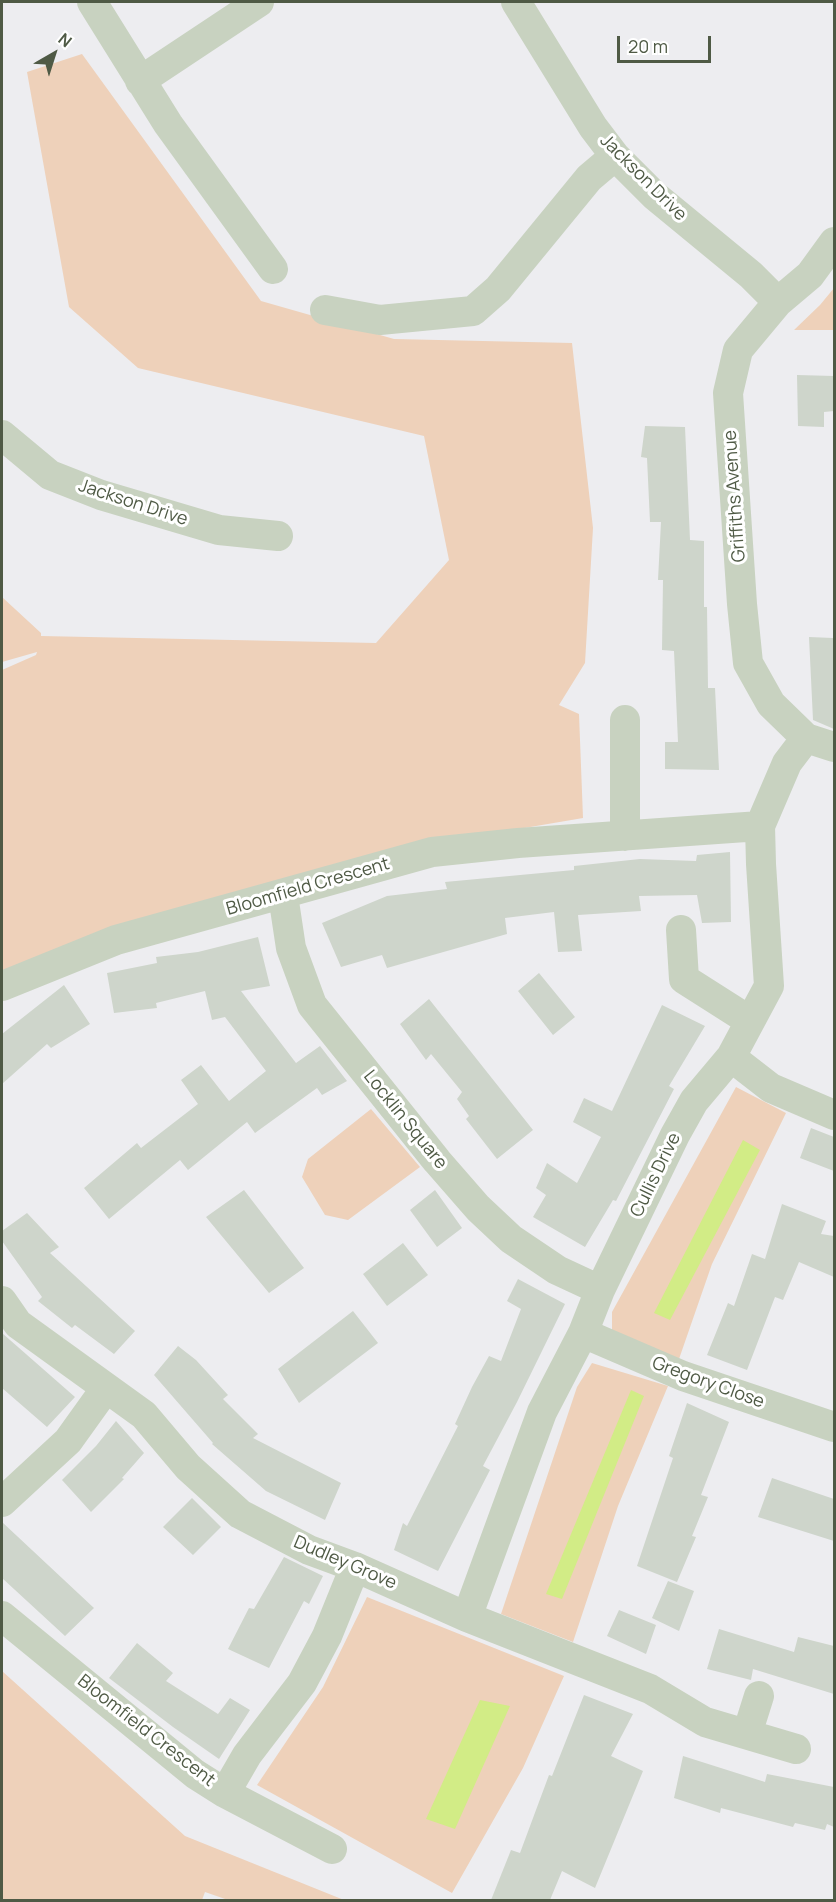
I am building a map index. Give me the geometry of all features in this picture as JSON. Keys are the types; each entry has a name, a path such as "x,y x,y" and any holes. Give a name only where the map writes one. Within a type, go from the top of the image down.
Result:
{"street":[{"path":"92,2 168,124 273,269"},
{"path":"140,81 259,2"},
{"name":"Jackson Drive","path":"516,2 592,127 615,156 655,196 751,275 778,302"},
{"path":"325,310 380,320 473,311 498,289 590,178 615,156"},
{"name":"Griffiths Avenue","path":"834,242 810,275 778,302 738,350 728,393 738,557 748,663 771,704 806,738 834,747"},
{"name":"Jackson Drive","path":"2,435 50,475 101,495 219,530 278,536"},
{"path":"625,836 626,720"},
{"name":"Cullis Drive","path":"467,1617 542,1412 583,1333 600,1290 675,1135 694,1101 731,1058 769,986 760,826 787,763 806,738"},
{"name":"Bloomfield Crescent","path":"2,986 116,940 432,852 760,826"},
{"name":"Locklin Square","path":"283,895 291,948 312,1005 478,1208 511,1239 557,1270 600,1290"},
{"path":"681,930 684,980 750,1021"},
{"path":"731,1058 771,1088 834,1115"},
{"name":"Dudley Grove","path":"2,1301 18,1324 144,1415 188,1467 240,1514 309,1550 355,1567 467,1617 650,1689 705,1722 796,1749"},
{"name":"Gregory Close","path":"583,1333 683,1376 834,1427"},
{"path":"2,1502 68,1441 106,1388"},
{"path":"225,1793 247,1755 302,1683 327,1636 355,1567"},
{"name":"Bloomfield Crescent","path":"2,1616 195,1774 225,1793 332,1849"},
{"path":"747,1734 759,1696"}],"shaded area":[{"path":"82,54 261,301 394,339 572,343 593,528 585,663 559,705 579,714 583,818 372,854 2,977 2,670 36,655 37,652 2,662 2,597 41,633 41,636 376,643 449,560 424,436 138,368 69,307 27,72"},
{"path":"834,288 834,330 794,330 820,305"},
{"path":"736,1087 786,1113 712,1264 679,1359 612,1335 612,1312"},
{"path":"371,1109 420,1167 348,1220 325,1215 302,1177 308,1159"},
{"path":"743,1140 760,1150 670,1320 654,1313"},
{"path":"592,1363 668,1386 618,1506 573,1642 501,1614 577,1387"},
{"path":"631,1390 644,1396 562,1599 546,1594"},
{"path":"367,1597 564,1676 523,1768 452,1893 257,1785 323,1687"},
{"path":"2,1671 185,1836 344,1900 228,1900 205,1892 202,1900 2,1900"},
{"path":"480,1700 510,1706 455,1829 426,1819"}],"building":[{"path":"797,375 834,376 834,411 824,412 824,427 798,426"},
{"path":"645,426 685,427 690,540 704,541 708,688 715,688 719,770 665,769 665,742 678,742 674,651 662,650 663,580 658,580 661,522 650,522 647,458 641,457"},
{"path":"809,637 833,638 834,729 813,720"},
{"path":"730,852 731,922 702,923 697,895 639,896 641,911 578,915 582,951 558,952 554,912 505,918 507,934 387,968 382,955 341,967 322,923 387,896 447,889 445,882 574,870 574,866 640,859 696,861 697,855"},
{"path":"258,937 270,986 241,991 296,1063 320,1046 347,1081 322,1095 317,1088 255,1133 247,1122 188,1170 180,1160 109,1219 84,1188 137,1143 141,1148 198,1104 181,1080 201,1065 229,1101 266,1071 225,1017 212,1020 205,991 156,1003 157,1008 114,1013 107,973 157,963 156,957 198,952"},
{"path":"539,973 575,1017 553,1035 518,991"},
{"path":"64,985 90,1024 51,1048 47,1044 2,1084 2,1034"},
{"path":"429,999 533,1130 497,1159 466,1119 469,1116 457,1099 462,1092 431,1054 426,1060 400,1024"},
{"path":"662,1005 705,1026 669,1086 674,1089 616,1201 613,1200 585,1247 533,1217 546,1195 536,1188 547,1163 577,1183 601,1137 573,1122 584,1098 612,1111"},
{"path":"811,1128 834,1137 834,1171 800,1158"},
{"path":"244,1190 304,1268 269,1293 206,1217"},
{"path":"435,1190 462,1228 437,1247 410,1210"},
{"path":"782,1204 826,1221 821,1234 834,1236 834,1277 799,1262 783,1300 775,1297 747,1370 707,1355 728,1303 734,1306 752,1254 765,1259"},
{"path":"27,1213 59,1247 50,1253 135,1331 114,1354 75,1325 72,1328 38,1301 42,1297 2,1241 2,1231"},
{"path":"403,1243 428,1275 387,1306 363,1274"},
{"path":"518,1279 565,1304 483,1466 490,1470 438,1571 394,1550 403,1523 407,1526 458,1426 455,1424 489,1356 501,1361 521,1309 507,1301"},
{"path":"353,1311 378,1343 299,1403 278,1369"},
{"path":"2,1333 75,1397 47,1427 2,1388"},
{"path":"178,1346 196,1360 228,1395 223,1399 258,1434 253,1438 341,1483 325,1520 266,1491 212,1444 154,1375"},
{"path":"687,1403 729,1422 701,1495 708,1497 692,1536 696,1537 677,1582 637,1566 673,1458 669,1456"},
{"path":"116,1421 144,1453 122,1478 124,1479 91,1512 62,1480 96,1446"},
{"path":"772,1478 834,1499 834,1541 758,1517"},
{"path":"192,1498 221,1527 193,1555 163,1527"},
{"path":"2,1522 94,1608 65,1636 2,1578"},
{"path":"284,1557 323,1576 309,1604 304,1601 269,1668 228,1649 249,1608 254,1609"},
{"path":"668,1581 694,1591 679,1631 652,1618"},
{"path":"619,1610 656,1625 646,1654 607,1636"},
{"path":"719,1629 794,1652 798,1637 834,1646 834,1694 753,1669 751,1680 707,1669"},
{"path":"137,1643 173,1673 166,1681 218,1714 230,1698 250,1710 219,1759 109,1678"},
{"path":"584,1695 633,1714 611,1756 643,1771 595,1888 562,1871 550,1900 491,1900 511,1850 520,1853 549,1775 552,1776"},
{"path":"683,1756 765,1782 767,1774 834,1787 834,1827 827,1824 825,1830 795,1823 793,1827 721,1808 720,1813 674,1798"}]}
